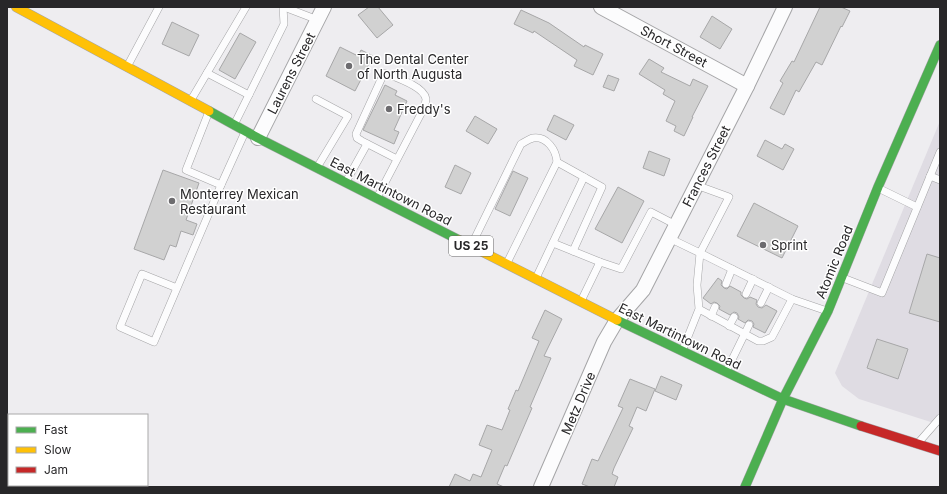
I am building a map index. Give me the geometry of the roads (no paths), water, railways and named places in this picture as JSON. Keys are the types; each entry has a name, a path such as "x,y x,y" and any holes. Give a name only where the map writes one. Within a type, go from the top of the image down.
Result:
{"main road":[{"name":"East Martintown Road","path":"16,7 258,138 581,302 682,351 783,399 940,452"},
{"name":"Atomic Road","path":"745,487 783,399 828,311 878,187 940,44"}],"street":[{"name":"Laurens Street","path":"258,138 324,7"},
{"name":"Short Street","path":"601,7 747,86"},
{"name":"Frances Street","path":"618,320 643,290 747,86 785,7"},
{"name":"Metz Drive","path":"541,487 604,342 618,320"}],"lane":[{"path":"127,67 159,7"},
{"path":"190,101 246,7"},
{"path":"234,125 284,24 283,7 318,20"},
{"path":"377,198 425,106 426,99 423,93 416,87 384,72 356,131 357,138 397,159"},
{"path":"207,73 249,95"},
{"path":"316,99 348,116 317,168"},
{"path":"209,112 186,170 221,185"},
{"path":"177,288 142,274 120,327 154,342 245,131"},
{"path":"471,246 521,144 532,138 541,139 550,144 556,154 557,162 506,264"},
{"path":"346,182 367,144"},
{"path":"842,277 882,293 940,152"},
{"path":"557,162 602,187 573,251"},
{"path":"930,176 940,180"},
{"path":"536,279 584,177"},
{"path":"682,351 698,309 700,253 729,198 696,185"},
{"path":"878,187 917,207"},
{"path":"553,243 621,269 651,212 673,232 700,253 792,299 828,311"},
{"path":"581,302 600,262"},
{"path":"726,284 732,269"},
{"path":"746,294 753,279"},
{"path":"761,303 769,288"},
{"path":"698,309 758,341 763,341 772,337 792,299"},
{"path":"711,316 715,307"},
{"path":"729,326 734,317"},
{"path":"726,372 750,325"},
{"path":"916,444 940,418"}],"place":[{"name":"The Dental Center of North Augusta","path":"349,66"},
{"name":"Freddy's","path":"389,109"},
{"name":"Monterrey Mexican Restaurant","path":"172,201"},
{"name":"Sprint","path":"763,245"}]}
